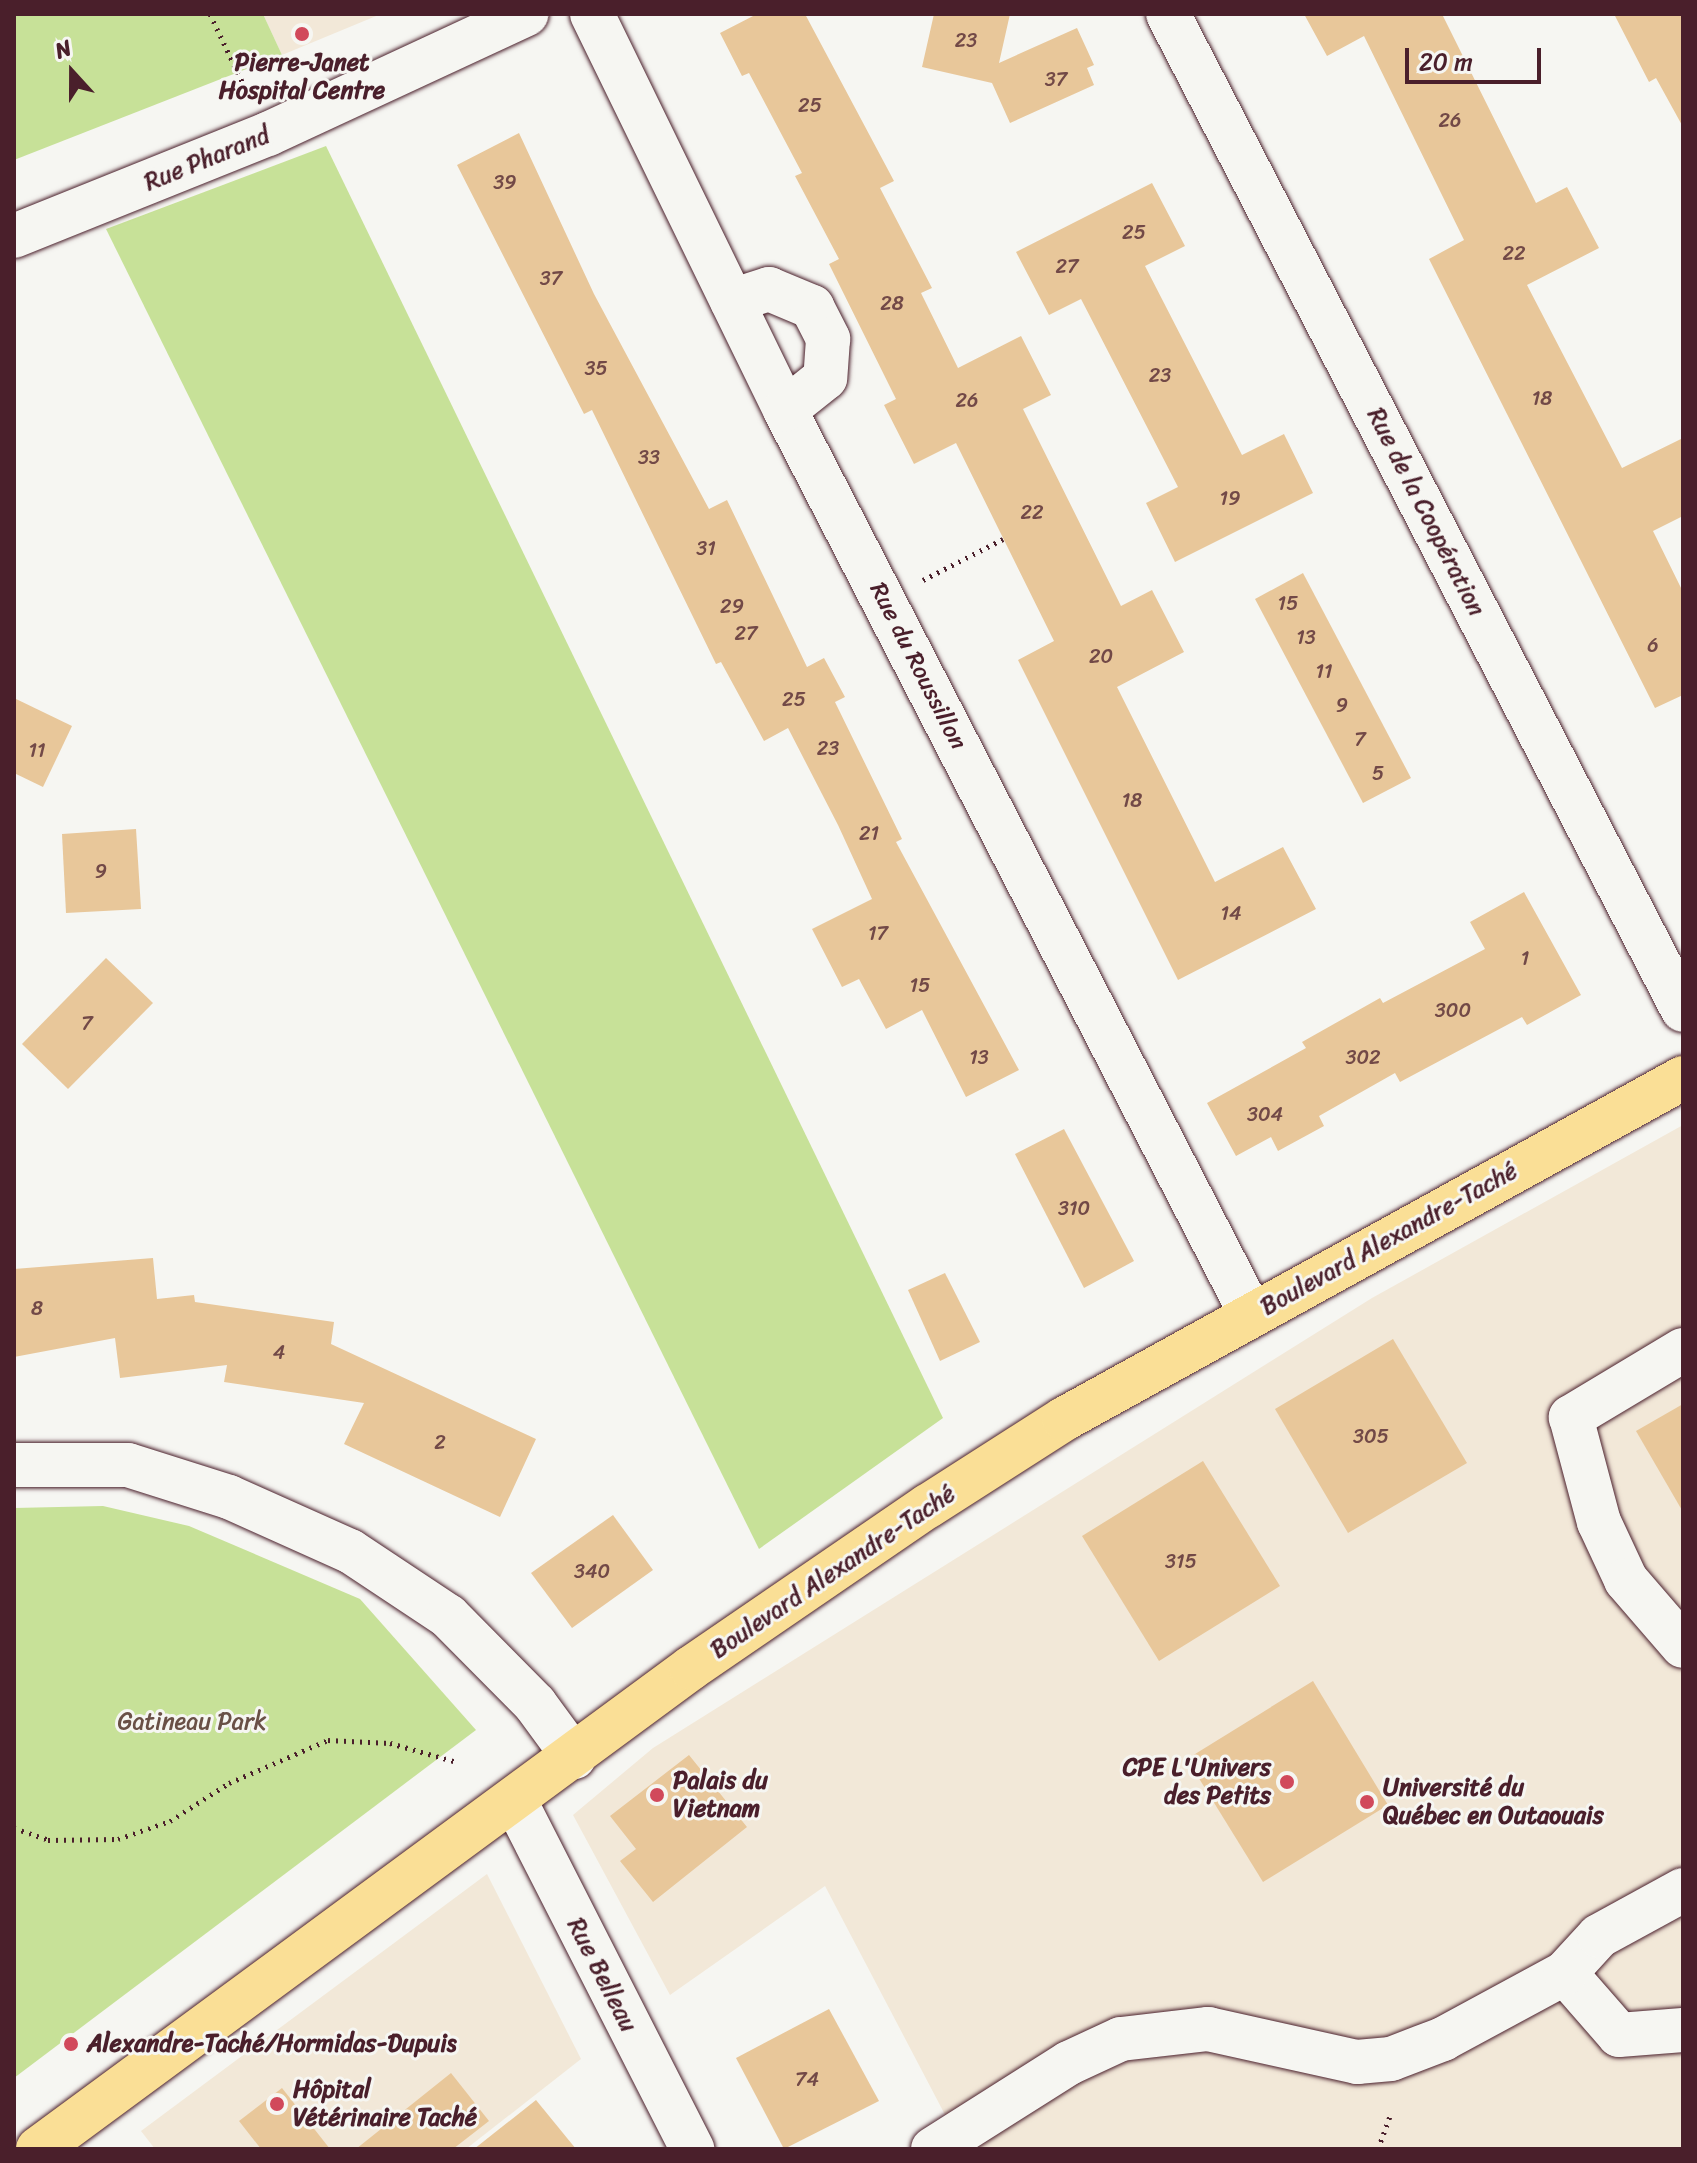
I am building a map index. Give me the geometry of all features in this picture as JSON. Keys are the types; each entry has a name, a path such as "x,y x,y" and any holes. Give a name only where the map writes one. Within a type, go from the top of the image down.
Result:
{"main road":[{"name":"Boulevard Alexandre-Taché","path":"35,2144 928,1506 1064,1419 1683,1078"}],"street":[{"name":"Rue Pharand","path":"14,236 268,134 527,14"},
{"name":"Rue du Roussillon","path":"592,14 785,410 1251,1314"},
{"name":"Rue de la Coopération","path":"1168,14 1683,1010"},
{"path":"732,301 769,289 812,307 828,339 825,378 785,410"},
{"path":"1683,1350 1571,1417 1599,1522 1626,1580 1683,1646"},
{"path":"14,1465 128,1465 229,1497 350,1551 448,1616 535,1704 574,1757"},
{"name":"Rue Belleau","path":"514,1799 692,2149"},
{"path":"933,2149 1069,2063 1121,2039 1208,2029 1357,2062 1391,2059 1443,2039 1565,1973 1599,1936 1683,1890"},
{"path":"1565,1973 1619,2035 1683,2030"}],"path":[{"path":"210,14 268,134"},
{"path":"911,586 1003,539"},
{"path":"14,1828 48,1840 118,1839 170,1821 229,1783 328,1740 390,1743 457,1762"},
{"path":"1378,2149 1390,2116"}],"shaded area":[{"name":"Pierre-Janet Hospital Centre","path":"263,14 381,14 282,55"},
{"name":"Université du Québec en Outaouais","path":"1683,1125 1683,2149 963,2149 825,1886 670,1995 573,1815 653,1748 1372,1298"},
{"path":"487,1874 581,2059 466,2149 155,2149 141,2131"}],"green space":[{"path":"14,14 263,14 282,55 14,160"},
{"path":"326,146 943,1418 759,1549 106,229"},
{"name":"Gatineau Park","path":"103,1506 189,1526 360,1599 476,1730 14,2078 14,1508"}],"building":[{"path":"757,14 805,14 894,181 880,188 932,288 921,293 958,368 1021,336 1051,395 1023,409 1121,606 1152,590 1184,652 1117,687 1215,882 1283,847 1316,909 1178,980 1018,660 1054,641 956,443 914,464 884,405 896,399 829,264 839,259 795,176 802,173 749,73 742,76 720,33"},
{"path":"934,14 1010,14 999,63 1077,28 1094,65 1087,68 1094,85 1010,123 992,83 922,67"},
{"path":"1304,14 1442,14 1536,203 1567,187 1599,248 1527,285 1622,468 1683,438 1683,516 1653,531 1683,592 1683,695 1655,708 1429,259 1464,240 1364,36 1327,56"},
{"path":"1614,14 1683,14 1683,127 1656,78 1649,82"},
{"path":"519,133 594,294 709,509 727,500 807,667 824,658 845,697 835,702 902,839 896,842 1019,1070 966,1097 922,1010 886,1029 859,979 842,987 812,929 872,899 838,825 788,728 764,741 721,662 716,664 592,410 584,414 457,165"},
{"path":"1152,183 1185,246 1145,266 1242,455 1284,434 1313,493 1175,562 1146,503 1178,487 1081,299 1049,315 1016,252"},
{"path":"1303,573 1411,778 1363,803 1255,599"},
{"path":"14,698 72,726 43,787 14,773"},
{"path":"136,829 141,909 66,913 62,834"},
{"path":"1524,892 1581,995 1527,1025 1522,1017 1400,1082 1395,1073 1319,1116 1324,1126 1278,1151 1271,1137 1236,1156 1207,1103 1306,1048 1302,1042 1380,998 1383,1003 1485,949 1470,922"},
{"path":"106,958 153,1003 68,1089 22,1044"},
{"path":"1064,1129 1134,1261 1084,1288 1015,1154"},
{"path":"153,1258 157,1299 194,1295 195,1302 334,1322 331,1344 536,1439 500,1517 344,1444 364,1403 224,1382 227,1365 120,1378 115,1338 14,1357 14,1269"},
{"path":"945,1273 980,1342 940,1361 908,1290"},
{"path":"1393,1339 1467,1463 1348,1533 1275,1409"},
{"path":"1683,1404 1683,1512 1636,1431"},
{"path":"1203,1461 1280,1586 1159,1661 1082,1536"},
{"path":"613,1515 653,1570 572,1628 531,1573"},
{"name":"CPE L'Univers des Petits","path":"1313,1681 1388,1805 1263,1882 1187,1759"},
{"path":"689,1755 747,1827 653,1902 620,1861 636,1849 610,1816"},
{"path":"829,2009 879,2101 784,2149 736,2058"},
{"path":"451,2073 489,2121 453,2149 356,2149"},
{"name":"Hôpital Vétérinaire Taché","path":"282,2088 330,2149 261,2149 239,2121"},
{"path":"536,2100 576,2149 474,2149"}],"place":[{"name":"Pierre-Janet Hospital Centre","path":"302,34"},
{"name":"CPE L'Univers des Petits","path":"1287,1782"},
{"name":"Palais du Vietnam","path":"657,1795"},
{"name":"Université du Québec en Outaouais","path":"1367,1802"},
{"name":"Alexandre-Taché/Hormidas-Dupuis","path":"71,2044"},
{"name":"Hôpital Vétérinaire Taché","path":"277,2104"}]}
